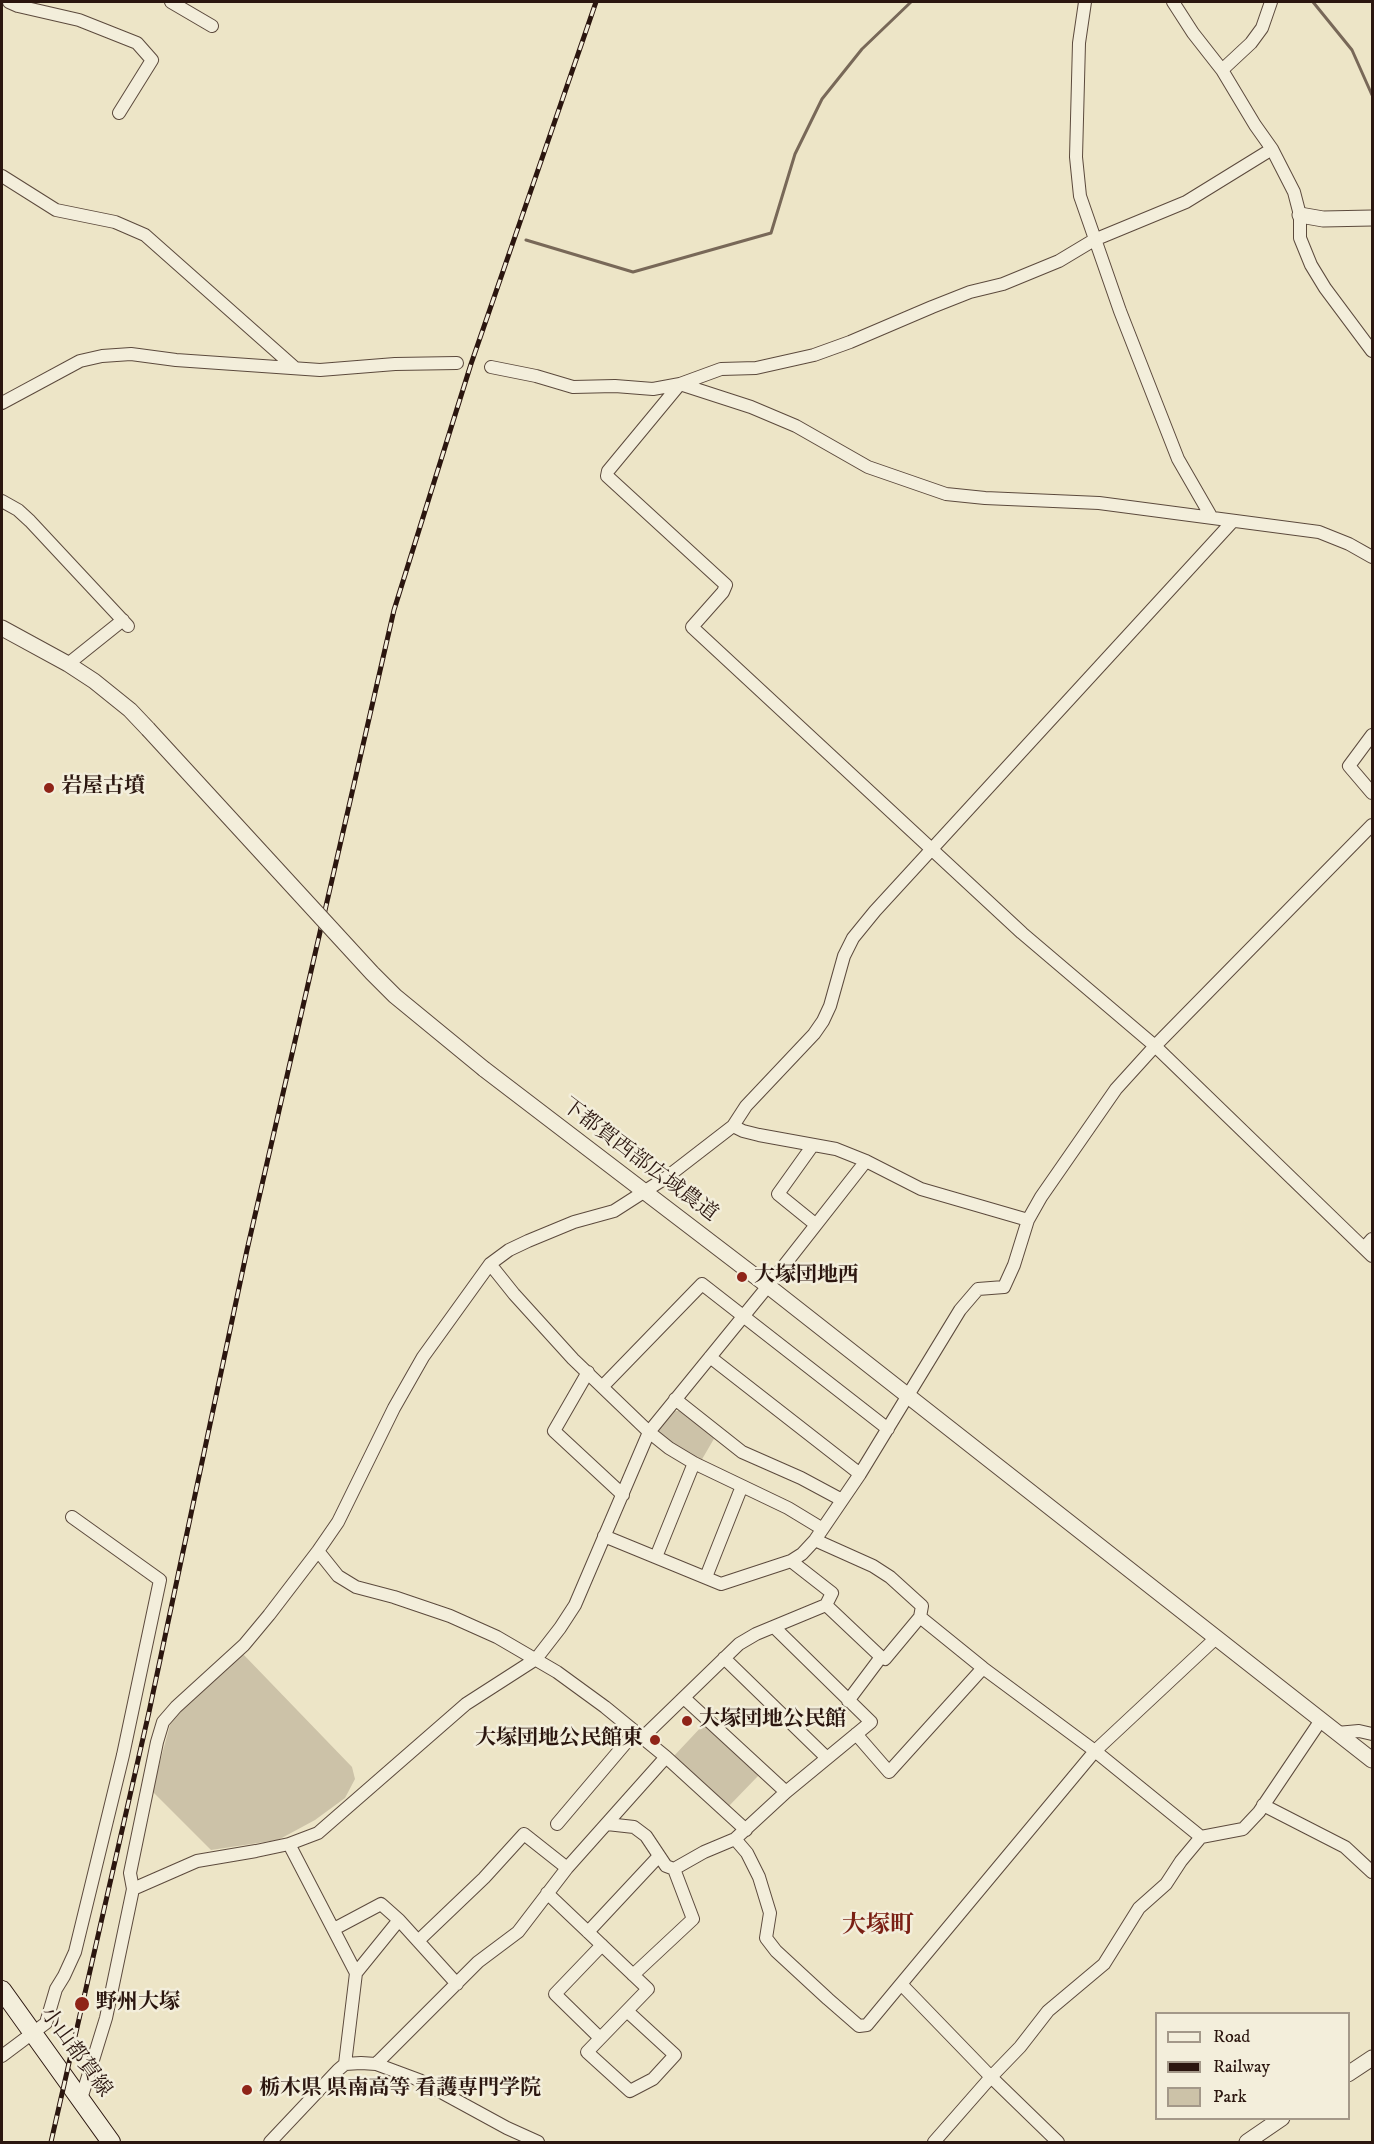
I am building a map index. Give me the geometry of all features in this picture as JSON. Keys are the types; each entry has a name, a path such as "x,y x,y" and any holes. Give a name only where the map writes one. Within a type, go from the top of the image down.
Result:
{"main road":[{"name":"小山都賀線","path":"2,1990 111,2142"}],"street":[{"path":"9,2 79,20 137,43 152,60 119,113"},
{"path":"171,2 212,26"},
{"path":"1085,2 1080,43 1076,157 1080,196 1120,311 1178,459 1212,518"},
{"path":"1173,2 1193,33 1222,70 1272,149 1294,192 1300,215 1300,238 1311,265 1325,288 1372,351"},
{"path":"1222,70 1251,43 1262,28 1271,2"},
{"path":"491,367 536,376 573,387 615,386 652,389 680,384 721,369 756,368 814,355 970,292 1022,277 1059,261 1094,240 1186,202 1272,149"},
{"path":"2,176 56,210 115,222 145,235 294,367"},
{"path":"1300,215 1323,219 1372,218"},
{"path":"2,403 64,368 80,361 102,356 131,354 176,360 320,370 395,364 457,363"},
{"path":"680,384 751,407 795,426 868,467 946,494 1099,503 1319,532 1349,544 1372,557"},
{"path":"680,384 608,471 609,479 726,585 723,592 692,627 1022,933 1155,1046 1370,1248"},
{"path":"2,501 18,510 30,521 125,623 68,664 2,628"},
{"path":"81,2099 106,2018 133,1889 130,1873 163,1722 176,1707 244,1645 318,1551 338,1522 384,1428 423,1357 490,1264 509,1250 528,1241 574,1222 615,1210 645,1192 733,1126 746,1106 814,1034 830,1006 844,956 852,938 930,849 1233,521"},
{"name":"下都賀西部広域農道","path":"68,664 115,697 148,729 395,996 484,1069 768,1286 1372,1760"},
{"path":"1372,735 1349,766 1372,793"},
{"path":"604,1536 721,1584 791,1561 802,1554 860,1474 960,1310 978,1289 1004,1287 1014,1265 1028,1220 1041,1197 1116,1089 1155,1046 1372,825"},
{"path":"733,1126 759,1135 836,1149 866,1161 921,1189 1028,1220"},
{"path":"813,1145 778,1194 815,1224"},
{"path":"133,1889 197,1861 290,1844 318,1833 466,1704 536,1659 575,1605 649,1432 866,1161"},
{"path":"490,1264 549,1333 602,1387 669,1448 788,1508 818,1534 890,1577 922,1606 920,1617 885,1659 826,1605"},
{"path":"602,1387 702,1284 888,1429"},
{"path":"710,1357 860,1474"},
{"path":"588,1372 554,1431 623,1495"},
{"path":"675,1399 742,1452 801,1478 842,1500"},
{"path":"656,1557 694,1462"},
{"path":"706,1577 742,1486"},
{"path":"2,2056 46,2023 56,1989 75,1952 123,1755 159,1580 72,1517"},
{"path":"318,1551 338,1575 356,1587 416,1603 450,1616 536,1659 579,1687 666,1757 746,1830"},
{"path":"557,1824 639,1735 684,1698 739,1644 826,1605 832,1593 791,1561"},
{"path":"920,1617 983,1668 1095,1751 1201,1837"},
{"path":"674,1869 704,1852 735,1839 786,1792 871,1722 774,1627"},
{"path":"735,1839 747,1853 759,1877 770,1913 766,1938 776,1951 859,2026 867,2025 1095,1751 1216,1638"},
{"path":"848,1701 881,1657"},
{"path":"724,1658 827,1758"},
{"path":"856,1734 889,1772 983,1668"},
{"path":"684,1698 786,1792"},
{"path":"934,2142 1020,2047 1048,2011 1104,1964 1139,1908 1166,1884 1201,1837 1243,1829 1321,1720"},
{"path":"1337,1733 1359,1731 1372,1734"},
{"path":"376,2064 478,1962 518,1932 567,1868 666,1757"},
{"path":"1263,1804 1345,1847 1372,1872"},
{"path":"607,1824 634,1827 646,1836 666,1866 674,1869 693,1919 633,1975"},
{"path":"418,1941 484,1878 524,1834 567,1868"},
{"path":"290,1844 356,1973 345,2064"},
{"path":"588,1932 659,1856"},
{"path":"548,1893 648,1989 586,2052 630,2091 653,2079 675,2055 627,2011"},
{"path":"334,1929 381,1904 399,1920 457,1984"},
{"path":"356,1973 388,1937 399,1920"},
{"path":"600,2038 555,1994 602,1945"},
{"path":"901,1984 991,2077 1059,2142"},
{"path":"1350,2073 1372,2058"},
{"path":"270,2142 345,2064 376,2064 419,2080 507,2128 538,2142"},
{"path":"1247,2142 1279,2120"}],"green space":[{"path":"672,1411 680,1411 715,1437 701,1461 659,1434 659,1427"},
{"path":"242,1653 352,1767 355,1779 345,1798 315,1820 278,1840 211,1850 152,1791 170,1725 181,1707"},
{"path":"704,1724 759,1775 728,1807 673,1757"}],"waterway":[{"path":"526,240 633,272 771,233 795,154 822,99 862,49 911,2"},
{"path":"1313,2 1352,50 1372,95"}],"railway":[{"path":"51,2142 149,1712 247,1250 394,610 471,364 596,2"}],"place":[{"name":"岩屋古墳","path":"49,788"},
{"name":"大塚団地西","path":"742,1277"},
{"name":"大塚団地公民館","path":"687,1721"},
{"name":"大塚団地公民館東","path":"655,1740"},
{"name":"野州大塚","path":"82,2004"},
{"name":"栃木県 県南高等 看護専門学院","path":"247,2090"}],"district":[{"name":"大塚町","path":"878,1927"}]}
